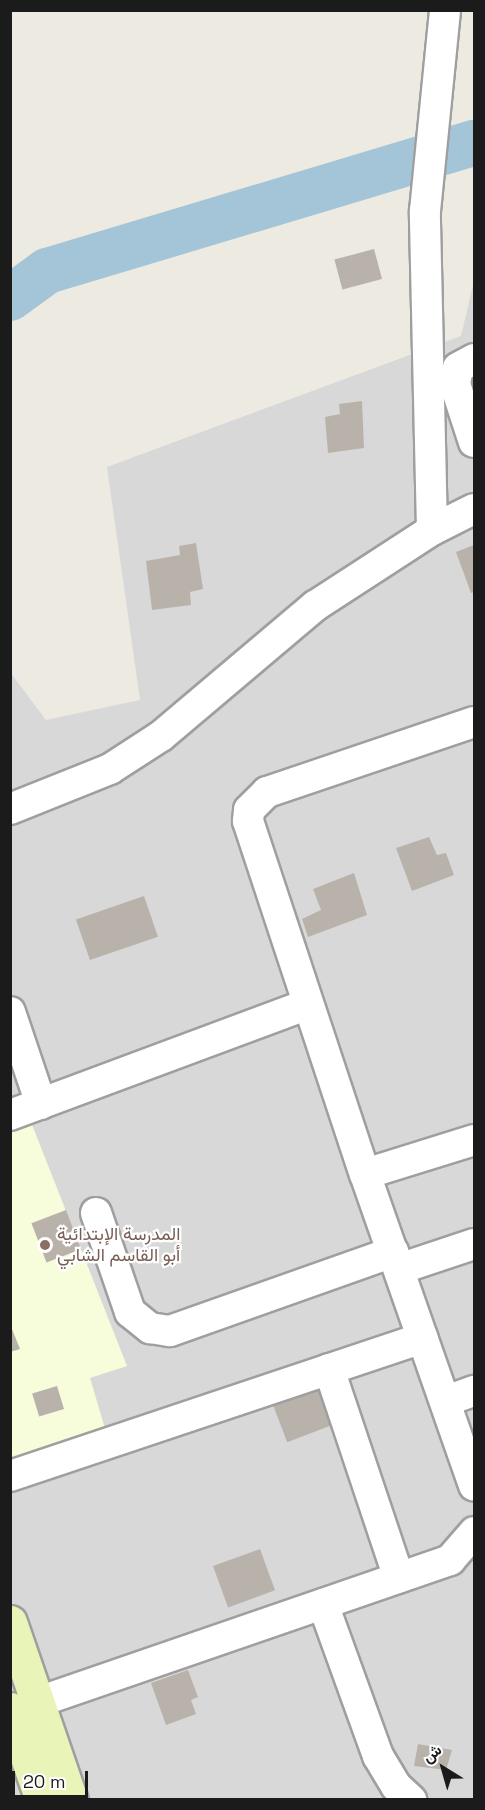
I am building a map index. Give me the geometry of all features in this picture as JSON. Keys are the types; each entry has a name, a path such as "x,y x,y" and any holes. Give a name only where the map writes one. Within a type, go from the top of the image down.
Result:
{"main road":[{"path":"10,1622 42,1800"},
{"path":"24,1705 71,1800"}],"street":[{"path":"432,530 425,211 445,10"},
{"path":"474,359 458,368 455,384 474,442"},
{"path":"10,809 110,769 161,736 315,606 432,530 474,509"},
{"path":"474,723 267,792 249,810 248,821 365,1174 474,1486"},
{"path":"10,1115 308,1004"},
{"path":"10,1012 41,1104"},
{"path":"365,1174 474,1140"},
{"path":"96,1213 130,1312 150,1328 170,1331 396,1260 474,1244"},
{"path":"10,1476 423,1338"},
{"path":"329,1370 399,1578"},
{"path":"446,1401 474,1391"},
{"path":"24,1705 450,1560 474,1535"},
{"path":"323,1604 378,1756 396,1786 411,1800"}],"shaded area":[{"path":"474,281 474,1799 11,1799 10,672 46,720 140,700 107,467 461,336"},
{"name":"المدرسة الإبتدائية أبو القاسم الشابي","path":"29,1117 127,1366 90,1378 107,1435 10,1469 10,1125"}],"building":[{"path":"374,249 382,279 342,290 334,260"},
{"path":"362,401 364,448 328,453 325,417 340,414 339,404"},
{"path":"196,543 203,589 190,592 191,605 152,610 146,561 180,555 179,546"},
{"path":"474,545 474,592 471,593 456,552"},
{"path":"429,837 437,855 446,853 454,875 412,891 396,848"},
{"path":"354,873 367,915 308,937 302,919 321,910 313,889"},
{"path":"144,896 158,937 90,960 76,919"},
{"path":"66,1210 81,1249 47,1262 31,1223"},
{"path":"10,1324 20,1349 10,1352"},
{"path":"318,1380 335,1424 287,1442 270,1398"},
{"path":"57,1386 64,1409 39,1417 32,1394"},
{"path":"260,1549 275,1590 228,1607 213,1566"},
{"path":"188,1670 198,1697 191,1700 196,1714 166,1725 151,1683"},
{"path":"418,1744 452,1750 446,1770 414,1766"}],"waterway":[{"path":"10,298 47,271 474,143"}],"place":[{"name":"المدرسة الإبتدائية أبو القاسم الشابي","path":"45,1245"}]}
